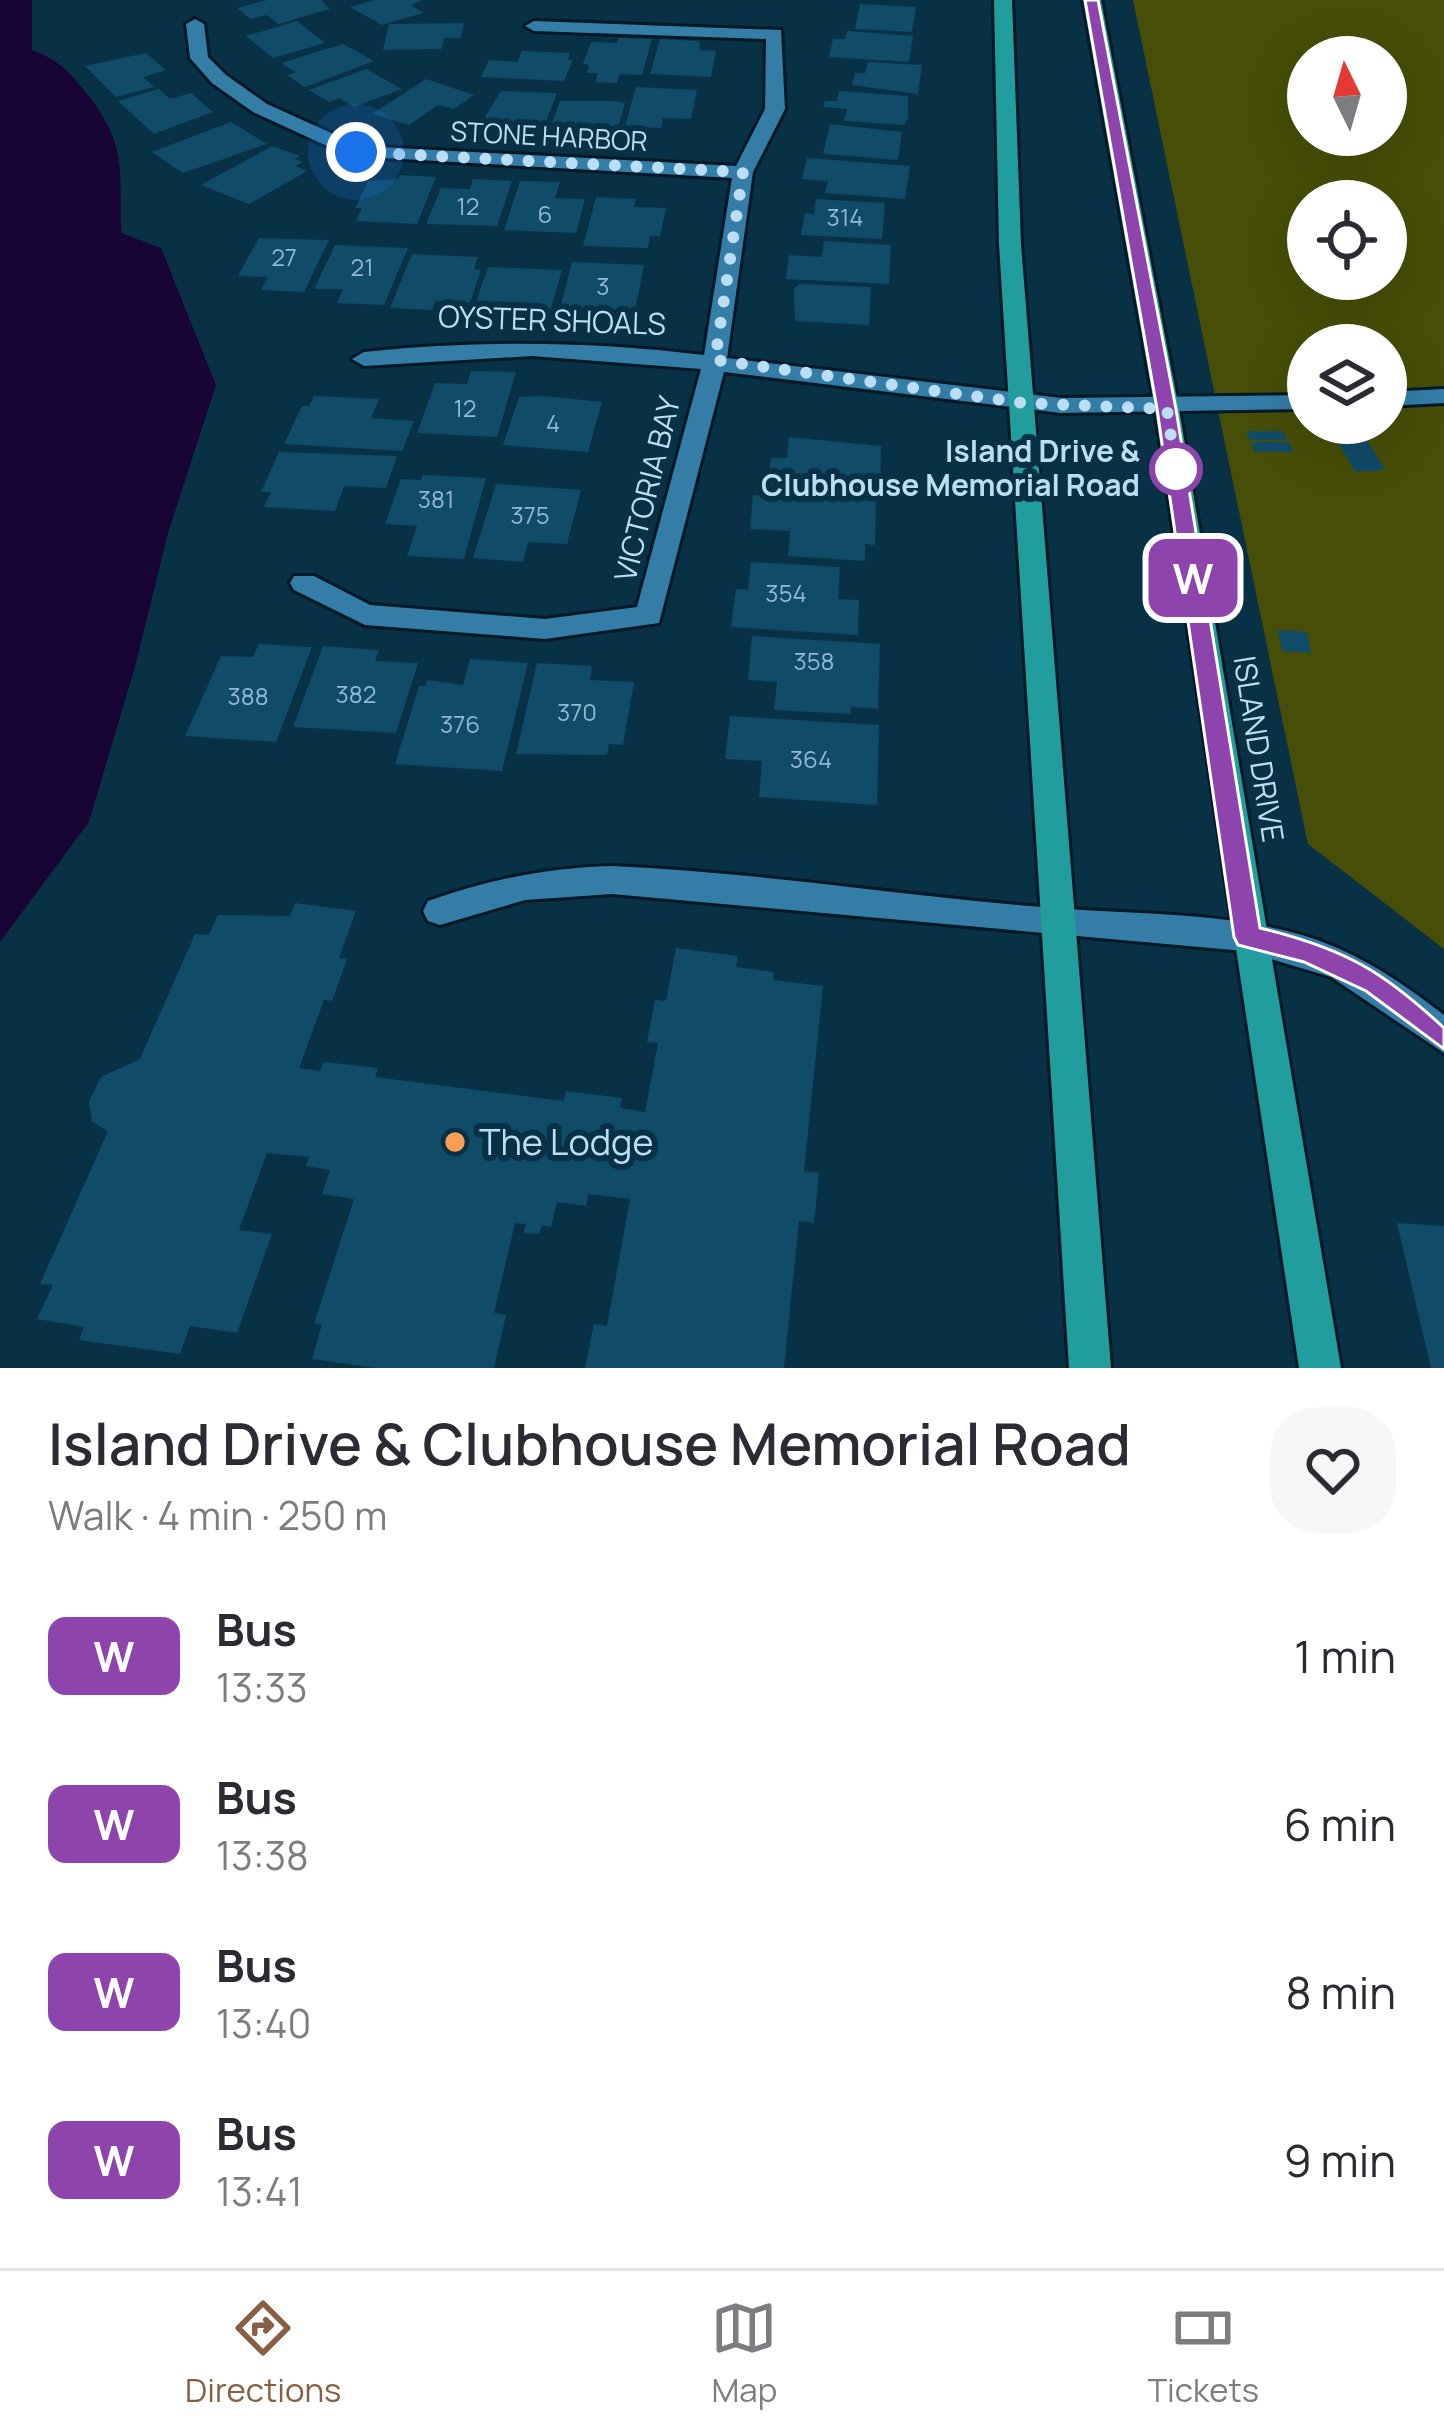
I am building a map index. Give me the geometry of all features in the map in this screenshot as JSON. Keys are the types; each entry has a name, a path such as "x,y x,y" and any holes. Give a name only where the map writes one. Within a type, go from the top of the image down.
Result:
{"main road":[{"path":"1003,0 1010,244 1090,1368"},
{"name":"ISLAND DRIVE","path":"1092,0 1167,409 1320,1368"}],"street":[{"name":"STONE HARBOR","path":"195,24 199,58 219,79 260,108 356,152 743,172"},
{"name":"VICTORIA BAY","path":"304,583 365,615 545,629 649,616 715,360 743,172 775,109 775,34 534,26"},
{"name":"OYSTER SHOALS","path":"364,359 468,346 715,360 1023,403 1167,409 1287,403"},
{"path":"1407,398 1444,395"},
{"path":"440,911 484,892 564,881 638,880 1058,924 1248,937 1308,951 1376,982 1444,1037"}],"green space":[{"path":"1133,0 1444,0 1444,949 1308,844"}],"shaded area":[{"path":"0,0 32,0 32,50 67,71 108,125 118,157 121,233 161,248 216,385 168,533 89,822 0,942"}],"building":[{"path":"267,0 321,0 330,9 278,24 267,15 251,19 237,8"},
{"path":"375,0 422,0 411,5 423,13 382,25 350,7"},
{"path":"860,4 916,7 912,32 855,29"},
{"path":"297,21 325,43 273,58 246,36"},
{"path":"464,23 461,38 444,38 442,49 383,50 389,24"},
{"path":"847,31 913,36 909,62 829,57 833,39 845,39"},
{"path":"619,38 652,39 642,75 620,74 617,83 595,82 598,73 587,73 589,65 583,64 591,42 617,43"},
{"path":"660,39 699,41 700,50 716,51 711,77 650,74"},
{"path":"343,44 374,61 305,87 287,75 296,72 281,63"},
{"path":"522,51 570,53 568,60 573,60 564,81 481,77 489,60 517,62"},
{"path":"146,53 166,70 143,77 154,87 116,97 85,66"},
{"path":"868,62 922,65 918,94 852,85 855,73 865,73"},
{"path":"366,69 402,89 354,107 339,98 329,102 309,90"},
{"path":"426,79 474,95 454,109 438,105 409,125 372,114"},
{"path":"636,87 697,90 691,119 663,118 661,128 625,126"},
{"path":"159,89 170,99 191,93 213,112 154,134 118,101"},
{"path":"501,91 557,93 544,127 480,125"},
{"path":"839,91 908,96 908,118 904,125 844,121 847,109 823,107 825,101 837,101"},
{"path":"560,101 625,103 617,131 550,129"},
{"path":"231,122 267,144 183,173 152,152"},
{"path":"830,124 902,132 898,160 823,154"},
{"path":"272,146 300,156 295,159 303,162 295,166 307,171 249,204 201,185"},
{"path":"807,158 910,166 905,199 825,193 828,181 802,179"},
{"path":"400,175 436,177 417,224 356,221 362,208 355,208 368,181"},
{"path":"473,179 512,181 497,226 426,224 441,188 470,189"},
{"path":"520,181 560,182 555,198 585,199 576,233 504,230"},
{"path":"596,197 636,199 634,207 666,208 660,236 650,236 648,248 583,246"},
{"path":"816,199 885,203 882,239 801,235 805,213 814,214"},
{"path":"259,238 329,240 304,292 261,290 268,277 238,276"},
{"path":"824,241 891,245 889,284 786,279 789,255 822,257"},
{"path":"335,245 408,248 384,305 337,303 343,289 314,289"},
{"path":"412,254 478,257 474,269 481,270 470,303 435,301 432,310 390,308"},
{"path":"572,262 644,265 635,310 603,309 601,318 558,316"},
{"path":"488,267 562,270 549,315 505,314 507,307 475,305"},
{"path":"799,284 871,287 869,325 795,321 794,289"},
{"path":"471,371 516,372 497,437 417,433 435,383 467,384"},
{"path":"314,396 379,399 371,418 414,421 402,451 284,444 302,406 309,406"},
{"path":"519,397 602,402 588,452 503,445"},
{"path":"1246,431 1283,431 1287,440 1250,440"},
{"path":"789,437 881,446 880,495 767,489 771,458 787,458"},
{"path":"1251,442 1287,442 1293,452 1255,452"},
{"path":"1339,444 1369,444 1385,470 1355,472"},
{"path":"279,452 397,456 386,488 344,486 335,511 264,507 271,492 261,492"},
{"path":"423,475 486,478 464,559 407,556 417,526 385,524 401,479 421,480"},
{"path":"496,484 581,490 567,544 528,542 523,562 473,558"},
{"path":"753,495 876,501 875,545 865,544 865,561 788,556 790,531 750,529"},
{"path":"751,562 840,567 838,599 859,600 858,635 731,627 736,589 748,590"},
{"path":"1278,630 1307,632 1311,653 1282,651"},
{"path":"752,636 880,644 878,709 851,707 851,714 774,710 777,682 748,680"},
{"path":"259,644 312,647 276,742 185,736 221,656 253,657"},
{"path":"323,646 379,650 375,661 418,663 396,733 293,727"},
{"path":"470,659 528,663 502,771 395,764 419,686 426,686 427,680 463,685"},
{"path":"537,663 592,666 590,680 634,682 623,745 609,744 607,755 516,754"},
{"path":"730,716 879,725 877,805 759,797 762,761 725,759"},
{"name":"The Lodge","path":"295,903 356,911 339,958 347,959 332,1001 324,1000 299,1068 320,1071 324,1062 378,1068 375,1077 564,1101 566,1091 622,1098 620,1108 645,1112 658,1043 647,1042 655,1000 666,1001 676,948 738,956 736,967 774,972 773,980 823,986 804,1171 819,1173 814,1223 799,1221 784,1368 585,1368 594,1324 607,1326 630,1199 588,1194 586,1206 557,1202 551,1227 542,1225 539,1234 523,1233 526,1224 515,1223 494,1313 506,1315 494,1368 375,1368 312,1359 322,1324 314,1324 354,1199 322,1194 330,1170 306,1166 309,1157 267,1153 239,1230 272,1234 237,1333 190,1326 180,1354 79,1340 84,1327 37,1319 53,1285 40,1284 108,1131 92,1122 89,1102 101,1077 140,1059 195,934 209,935 218,915 290,916"},
{"path":"1397,1223 1444,1226 1444,1368 1431,1368"}],"bus line":[{"name":"W","path":"1092,0 1167,409 1248,937 1308,951 1376,982 1444,1037"}],"place":[{"name":"Island Drive & Clubhouse Memorial Road","path":"1176,469"},
{"name":"The Lodge","path":"455,1142"}],"route":[{"path":"356,152 743,172 715,360 1023,403 1167,409 1178,486 1176,469"}]}
